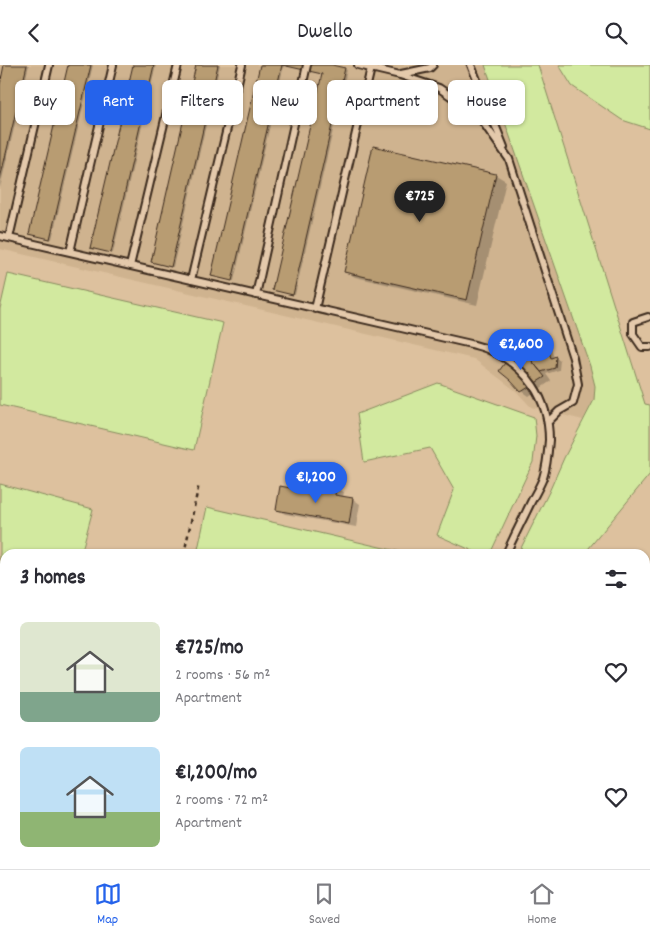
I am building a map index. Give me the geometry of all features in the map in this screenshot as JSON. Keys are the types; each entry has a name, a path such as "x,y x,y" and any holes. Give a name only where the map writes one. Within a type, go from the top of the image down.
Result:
{"lane":[{"path":"9,238 49,65"},
{"path":"70,252 113,65"},
{"path":"130,266 178,65"},
{"path":"192,280 242,65"},
{"path":"256,295 308,65"},
{"path":"358,65 400,75 439,88 478,115 508,159"},
{"path":"400,75 430,68 433,65"},
{"path":"470,65 508,159 573,358 578,384 573,403 559,411 548,422"},
{"path":"315,309 371,68"},
{"path":"0,235 471,344 490,350 511,362 537,389 543,403 548,422 548,450 542,479 508,549"},
{"path":"648,317 633,322 633,334 642,347 650,347"}],"path":[{"path":"185,549 199,484"}],"shaded area":[{"path":"0,65 485,65 490,80 448,80 448,125 506,125 590,366 595,386 594,400 583,420 531,407 516,391 474,359 0,249"}],"green space":[{"path":"485,65 538,65 645,404 650,405 650,474 588,549 520,549 594,400 595,386 590,366 506,125 525,125 525,80 490,80"},
{"path":"559,65 650,65 650,129 622,120 572,86"},
{"path":"8,274 223,323 194,450 0,405 0,309"},
{"path":"438,383 534,417 536,436 533,462 492,549 469,549 437,535 454,490 430,448 364,462 357,414"},
{"path":"0,484 93,509 82,549 0,549"},
{"path":"207,507 388,549 198,549"}],"building":[{"path":"4,65 27,65 23,80 15,80 15,116 0,179 0,85"},
{"path":"68,65 91,65 87,80 85,80 85,90 50,239 29,234 54,125 75,125 75,80 65,80"},
{"path":"133,65 154,65 151,80 129,80"},
{"path":"196,65 218,65 215,80 193,80"},
{"path":"260,65 282,65 279,80 257,80"},
{"path":"282,65 332,65 345,68 342,80 327,80 327,125 332,125 293,295 272,290 310,125 317,125 317,96 322,74"},
{"path":"253,95 253,125 268,125 232,281 211,276"},
{"path":"119,125 140,125 111,253 90,248"},
{"path":"182,125 204,125 171,267 151,262"},
{"path":"373,146 496,174 467,300 344,272"},
{"path":"545,339 551,358 556,356 555,368 541,372 528,356"},
{"path":"516,348 528,356 545,377 521,392 499,371"},
{"path":"319,484 336,487 335,495 353,498 349,524 276,510 280,486 317,493"}]}
